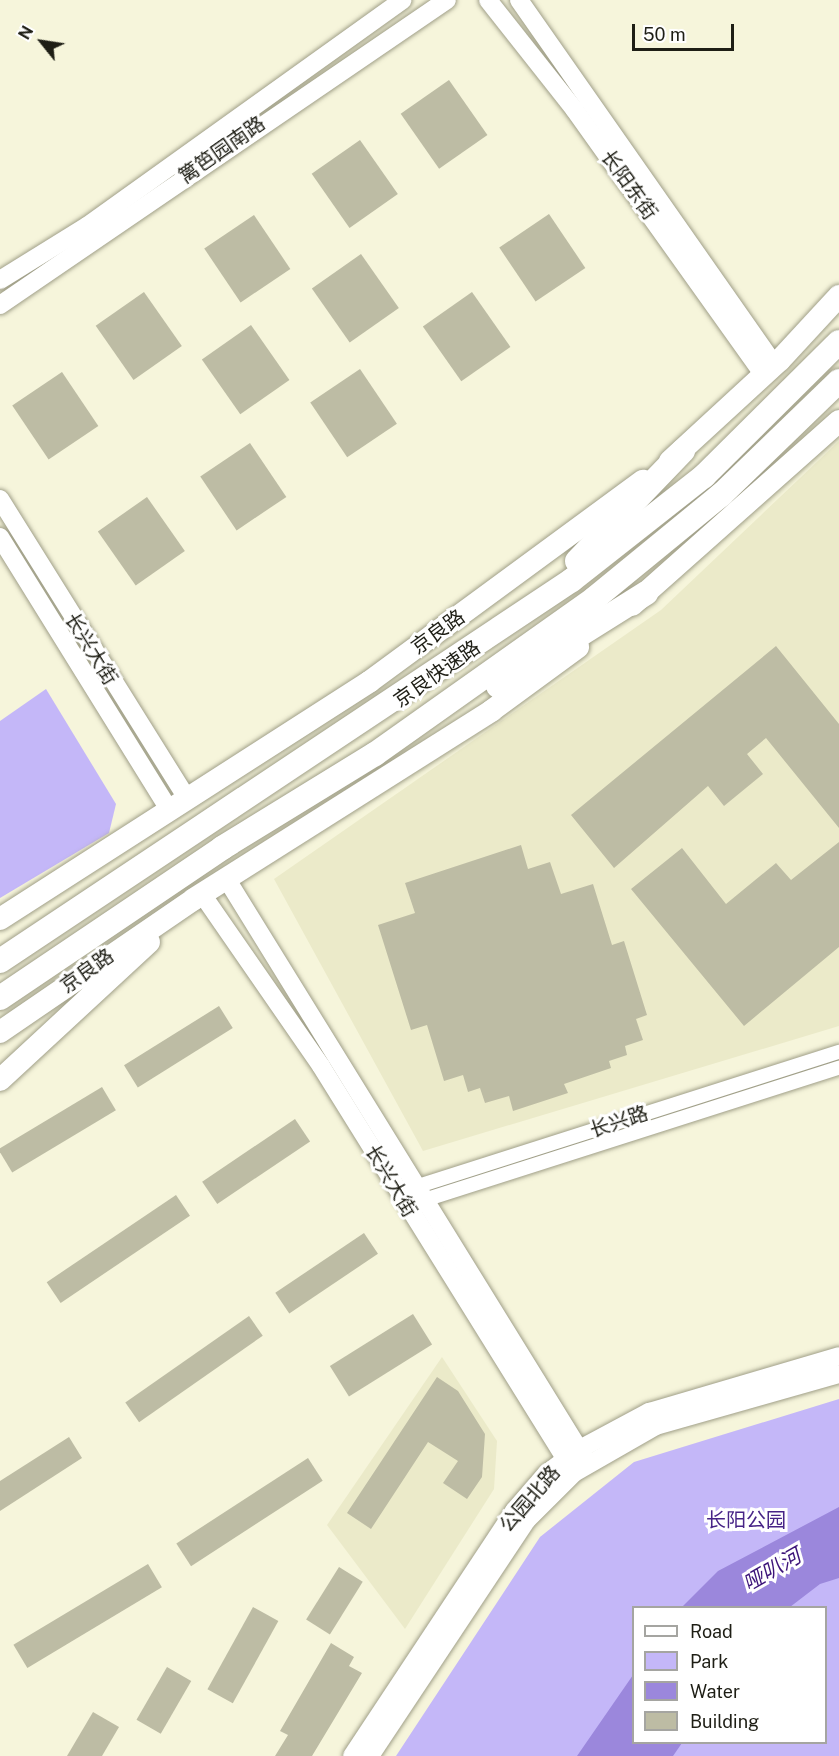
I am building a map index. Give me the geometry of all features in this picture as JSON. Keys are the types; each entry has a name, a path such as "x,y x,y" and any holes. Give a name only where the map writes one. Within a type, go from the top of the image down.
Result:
{"highway":[{"name":"京良快速路","path":"0,962 534,606 704,476 839,342"},
{"name":"京良快速路","path":"0,998 222,848 375,754 595,598 721,495 839,381"},
{"path":"534,606 683,451"},
{"path":"375,754 470,702 646,593"}],"main road":[{"name":"京良路","path":"0,919 177,802 369,682 683,451 769,370 839,296"},
{"name":"京良路","path":"0,1032 198,896 491,711 646,593 839,421"},
{"path":"0,907 55,882"},
{"path":"0,1080 198,896"}],"street":[{"name":"篱笆园南路","path":"0,280 87,226 403,0"},
{"name":"篱笆园南路","path":"0,305 447,0"},
{"name":"长阳东街","path":"488,0 574,109 769,370"},
{"name":"长阳东街","path":"519,0 769,370"},
{"name":"长兴大街","path":"0,499 177,802"},
{"name":"长兴大街","path":"0,537 177,802"},
{"name":"长兴大街","path":"226,878 410,1197"},
{"name":"长兴大街","path":"198,896 298,1031 410,1197 576,1461"},
{"name":"长兴路","path":"410,1197 839,1052"},
{"name":"长兴路","path":"410,1197 839,1068"},
{"name":"公园北路","path":"352,1756 514,1511 576,1461 649,1412 839,1356"},
{"name":"公园北路","path":"370,1756 527,1520 576,1461 656,1425 839,1374"}],"shaded area":[{"path":"839,441 839,1026 423,1151 274,879 661,610"},
{"path":"442,1357 497,1441 494,1489 405,1629 327,1525"}],"green space":[{"path":"46,689 116,804 109,833 0,898 0,721"},
{"name":"长阳公园","path":"839,1399 839,1756 396,1756 540,1537 634,1462"}],"water":[{"name":"哑叭河","path":"839,1507 839,1578 820,1584 791,1606 683,1606 718,1571"},
{"path":"632,1676 632,1744 681,1744 673,1756 577,1756"}],"building":[{"path":"449,80 487,135 439,169 401,114"},
{"path":"360,140 398,194 350,228 312,174"},
{"path":"549,214 585,268 536,301 499,248"},
{"path":"254,215 290,269 241,302 204,249"},
{"path":"361,254 399,308 350,342 312,288"},
{"path":"144,292 182,346 134,380 96,326"},
{"path":"472,292 510,347 461,381 423,326"},
{"path":"251,325 289,380 240,414 202,359"},
{"path":"360,369 397,424 347,457 310,403"},
{"path":"62,372 98,426 49,459 12,406"},
{"path":"250,443 286,497 237,530 200,477"},
{"path":"147,497 185,551 136,585 98,531"},
{"path":"776,646 839,724 839,828 766,738 747,754 763,774 724,806 708,786 614,868 571,815"},
{"path":"839,842 839,947 744,1026 631,889 682,848 726,904 776,863 791,880"},
{"path":"521,845 528,869 550,862 561,894 593,884 612,945 624,941 647,1015 636,1019 643,1040 625,1046 627,1055 609,1061 611,1068 564,1084 568,1093 513,1111 509,1096 485,1103 480,1088 468,1092 463,1075 444,1081 427,1025 411,1030 378,925 415,913 405,883"},
{"path":"219,1006 233,1028 138,1087 124,1065"},
{"path":"102,1087 116,1110 12,1172 0,1148"},
{"path":"295,1119 310,1141 217,1204 202,1182"},
{"path":"176,1195 190,1216 61,1303 47,1282"},
{"path":"364,1233 378,1254 289,1314 275,1293"},
{"path":"413,1314 432,1345 349,1396 330,1366"},
{"path":"249,1316 263,1336 139,1422 125,1403"},
{"path":"437,1377 458,1391 485,1434 482,1477 467,1499 443,1483 458,1461 428,1442 371,1529 347,1513"},
{"path":"69,1437 82,1458 0,1511 0,1481"},
{"path":"308,1458 323,1481 191,1566 176,1544"},
{"path":"148,1564 162,1587 27,1668 13,1645"},
{"path":"339,1567 363,1582 330,1634 306,1620"},
{"path":"253,1607 278,1621 233,1703 207,1689"},
{"path":"331,1643 354,1657 349,1666 362,1673 312,1756 275,1756 288,1735 280,1731"},
{"path":"167,1667 191,1681 161,1734 136,1720"},
{"path":"93,1712 119,1727 102,1756 67,1756"}]}
